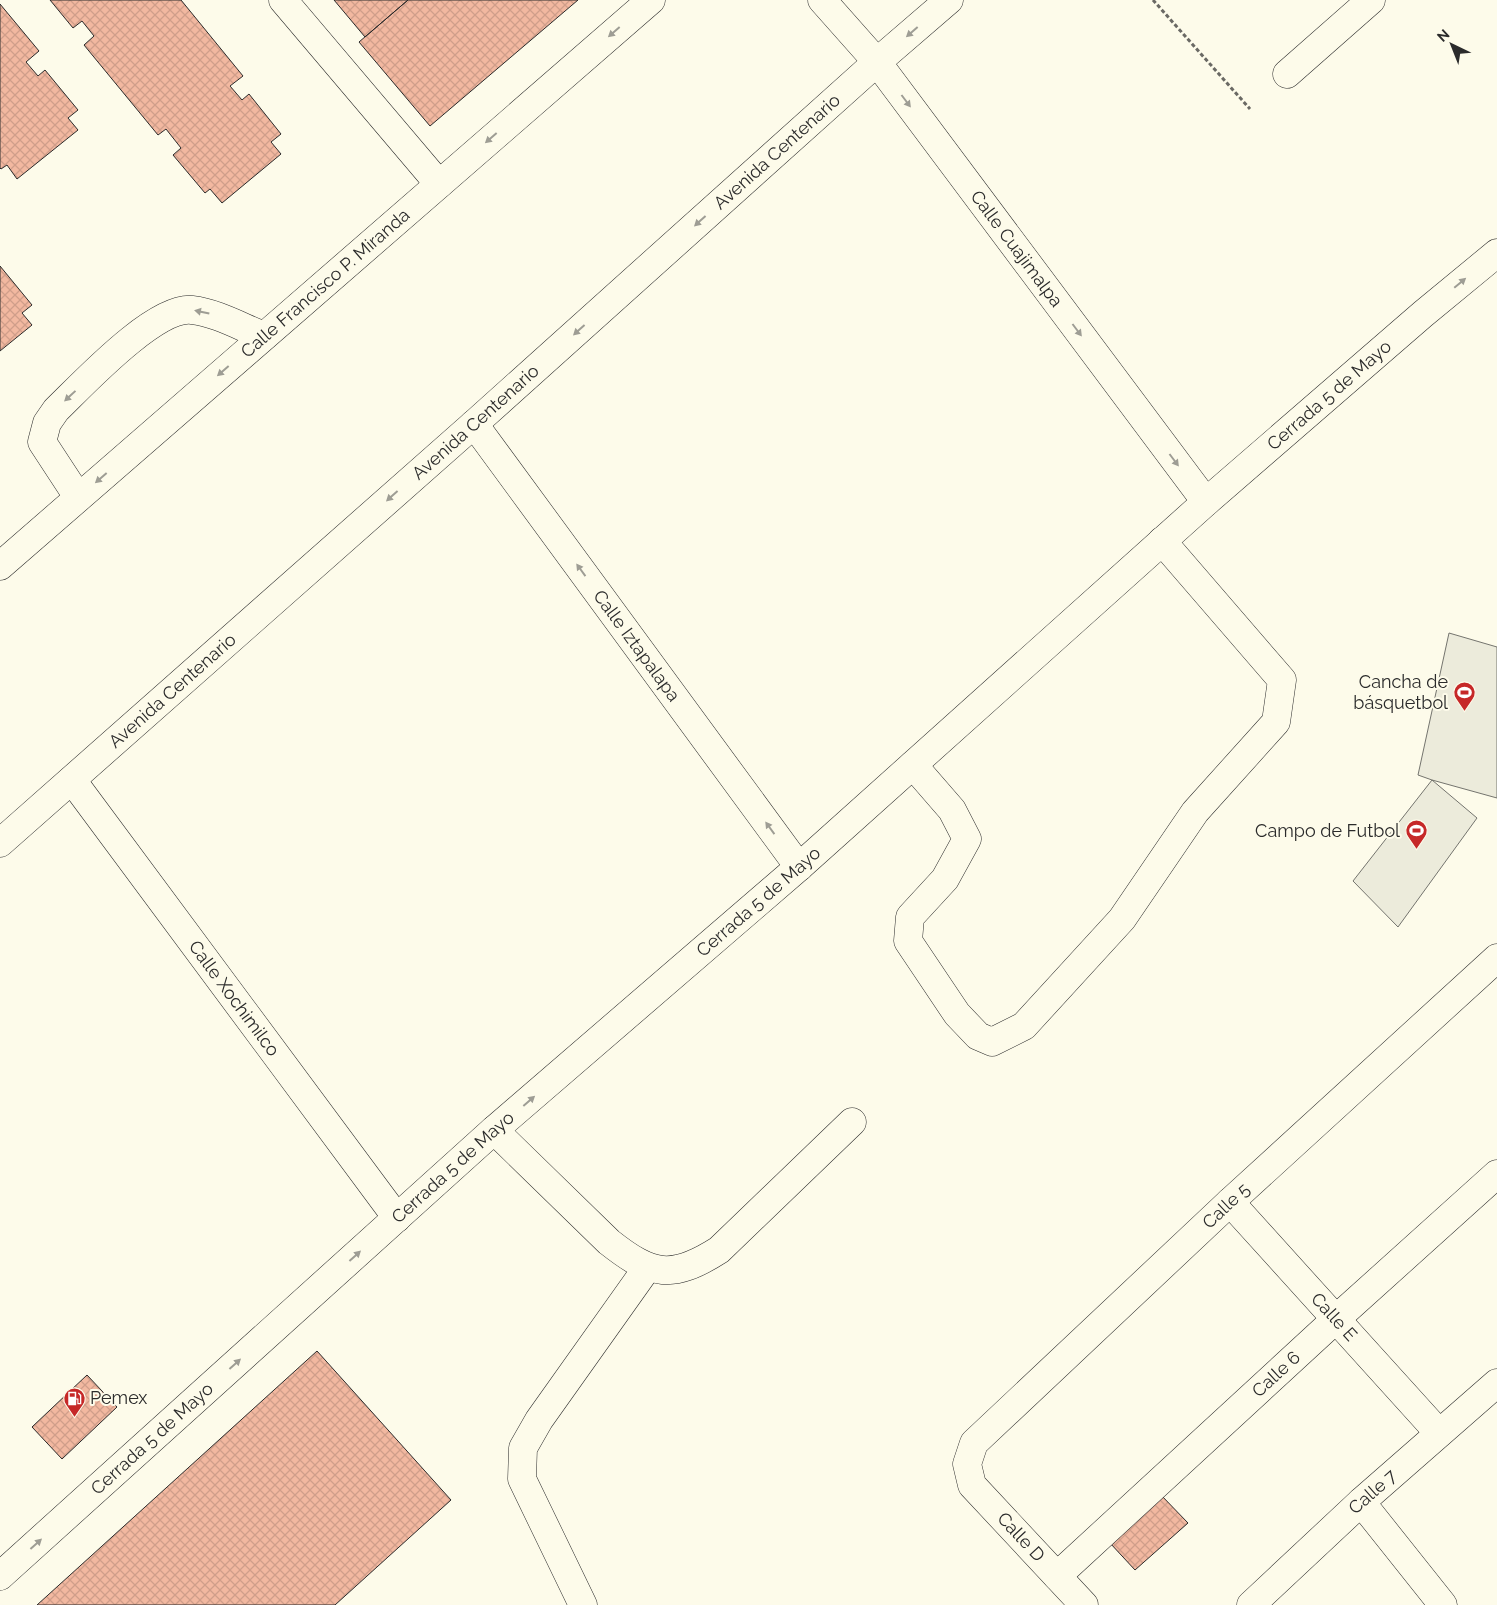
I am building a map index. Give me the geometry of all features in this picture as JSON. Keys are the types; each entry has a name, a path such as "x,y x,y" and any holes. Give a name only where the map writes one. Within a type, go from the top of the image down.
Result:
{"street":[{"path":"283,0 438,184"},
{"name":"Calle Francisco P. Miranda","path":"0,566 651,0"},
{"name":"Calle Cuajimalpa","path":"822,0 877,62 1206,502"},
{"name":"Avenida Centenario","path":"0,843 474,424 877,62 950,0"},
{"path":"1287,74 1371,0"},
{"name":"Cerrada 5 de Mayo","path":"0,1576 494,1130 799,867 1206,502 1423,314 1497,253"},
{"path":"78,497 42,442 47,423 56,410 133,337 166,316 190,310 210,314 264,336"},
{"name":"Calle Iztapalapa","path":"474,424 799,867"},
{"path":"913,765 952,810 967,839 945,879 910,917 908,941 957,1014 978,1036 992,1042 1024,1026 1122,919 1195,812 1276,722 1282,680 1162,541"},
{"name":"Calle Xochimilco","path":"72,780 397,1218"},
{"name":"Calle 5","path":"967,1464 974,1443 1230,1202 1497,958"},
{"path":"494,1130 609,1242 624,1254 647,1268 671,1271 699,1263 719,1250 852,1122"},
{"name":"Calle 6","path":"1057,1576 1336,1319 1497,1174"},
{"name":"Calle E","path":"1230,1202 1439,1433"},
{"path":"583,1605 522,1480 523,1448 539,1420 647,1268"},
{"name":"Calle 7","path":"1251,1605 1361,1502 1497,1383"},
{"name":"Calle D","path":"967,1464 972,1485 1084,1605"},
{"path":"1361,1502 1443,1605"}],"path":[{"path":"1153,0 1250,109"}],"shaded area":[{"name":"Cancha de básquetbol","path":"1449,633 1497,647 1497,798 1418,775"},
{"name":"Campo de Futbol","path":"1432,780 1477,818 1398,927 1353,881"}],"building":[{"path":"50,0 181,0 243,76 230,86 242,100 249,94 281,134 271,142 281,154 222,203 210,189 205,193 173,155 181,148 166,129 158,135 84,45 94,36 82,21 73,28"},
{"path":"334,0 408,0 365,37"},
{"path":"408,0 578,0 430,126 359,42"},
{"path":"0,4 39,51 26,62 38,76 45,70 78,110 68,118 78,130 17,179 7,165 0,168"},
{"path":"0,266 32,305 22,313 32,325 0,351"},
{"path":"317,1351 451,1500 335,1605 37,1605"},
{"name":"Pemex","path":"87,1375 117,1407 62,1459 32,1427"},
{"path":"1160,1494 1188,1523 1135,1570 1110,1543"}],"place":[{"name":"Cancha de básquetbol","path":"1464,711"},
{"name":"Campo de Futbol","path":"1416,850"},
{"name":"Pemex","path":"74,1417"}]}
